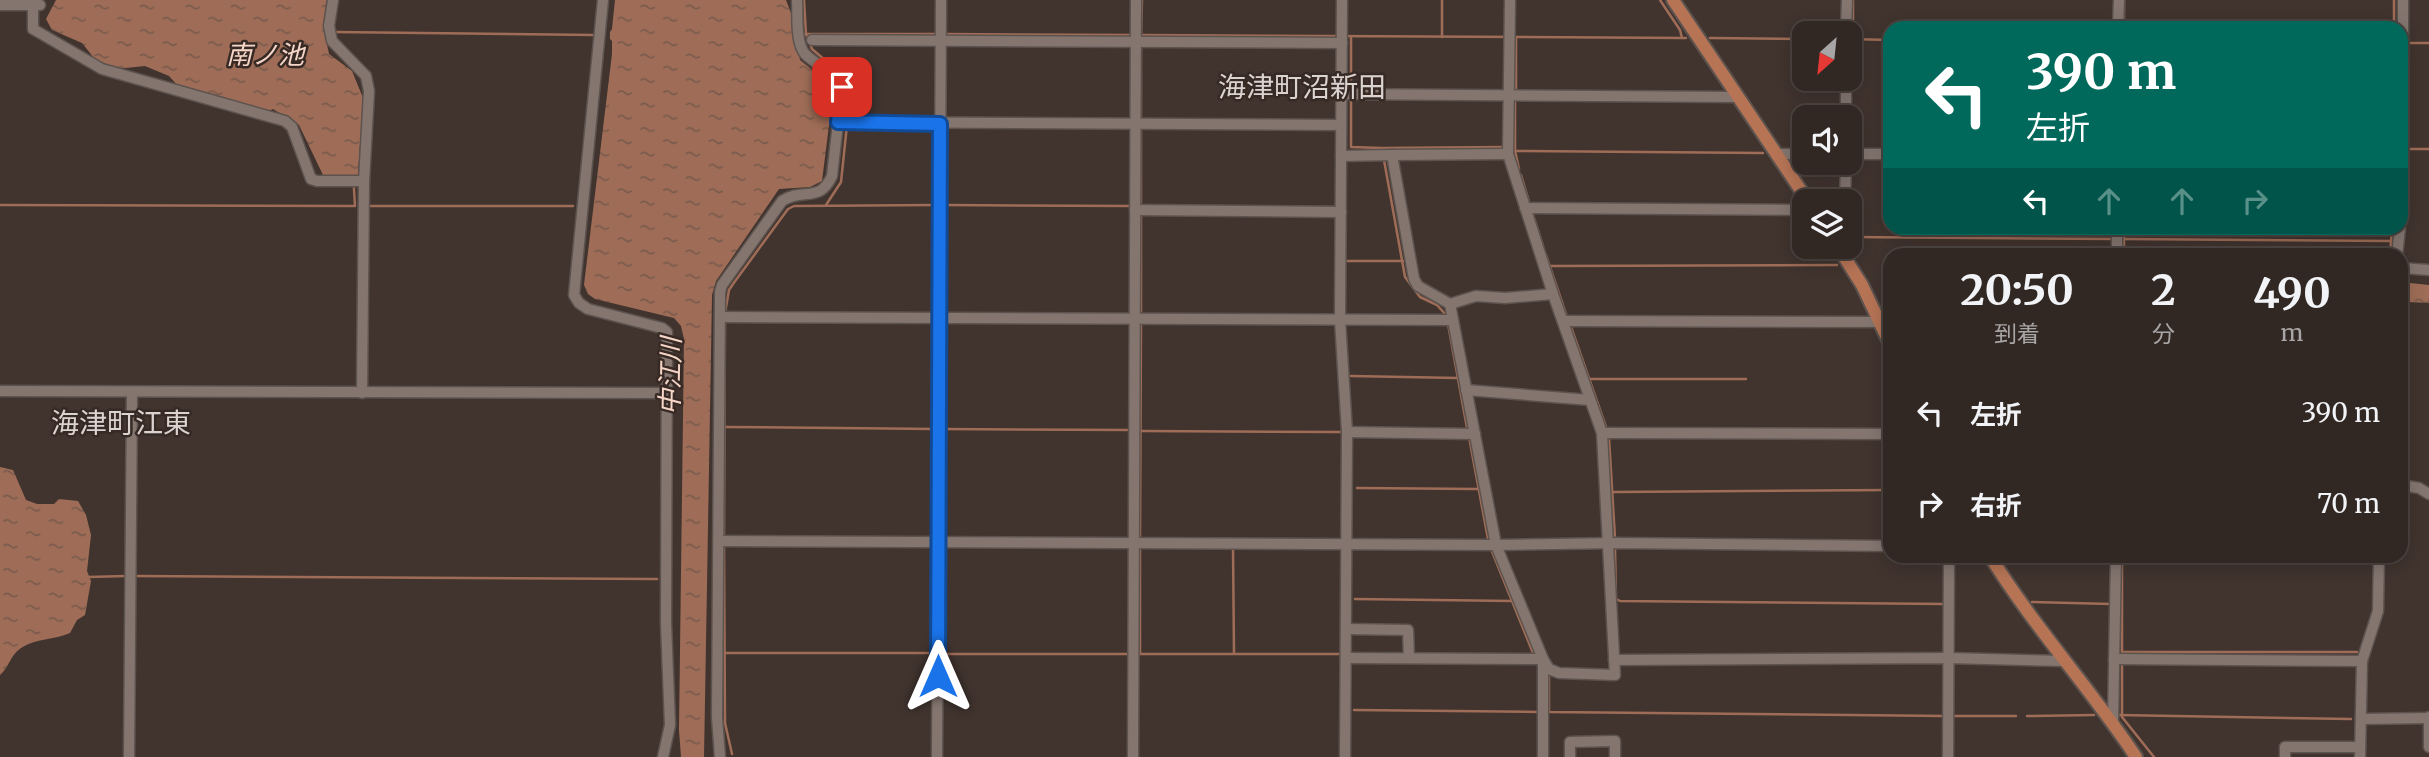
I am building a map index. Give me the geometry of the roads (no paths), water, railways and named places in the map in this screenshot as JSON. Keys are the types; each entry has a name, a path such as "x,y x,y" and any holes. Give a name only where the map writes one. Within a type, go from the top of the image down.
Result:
{"main road":[{"path":"1673,0 1800,189"},
{"path":"1845,259 1883,319"},
{"path":"1994,563 2016,599 2113,723 2136,757"}],"street":[{"path":"333,0 329,26 332,41 366,76 369,91 359,180 362,393"},
{"path":"603,0 574,295 579,303 588,309 663,328 667,332 667,623 670,726 663,757"},
{"path":"720,757 717,717 720,292 782,201 791,195 815,194 827,188 832,176 842,87 838,79 804,53 799,40 797,0"},
{"path":"937,757 941,0"},
{"path":"1133,757 1136,0"},
{"path":"1342,0 1340,320 1348,432 1345,757"},
{"path":"1450,304 1496,545 1543,659 1549,669 1559,673 1615,675 1602,433 1508,154 1510,0"},
{"path":"1846,0 1846,21"},
{"path":"2118,21 2119,0"},
{"path":"2403,0 2403,21"},
{"path":"0,5 36,5 33,29 102,69 285,121 292,127 311,179 359,180"},
{"path":"812,40 941,37 1342,39"},
{"path":"1341,94 1737,97"},
{"path":"838,122 1341,125"},
{"path":"1341,156 1508,154"},
{"path":"1777,154 1792,154"},
{"path":"1862,154 1883,154"},
{"path":"1392,155 1414,279 1418,286 1450,304 1475,296 1505,298 1553,294"},
{"path":"1525,208 1792,210"},
{"path":"1135,210 1341,212"},
{"path":"2408,268 2429,270"},
{"path":"720,317 1453,320"},
{"path":"1563,321 1883,322"},
{"path":"1466,390 1590,400"},
{"path":"0,391 666,393"},
{"path":"129,757 132,392"},
{"path":"1348,432 1475,434"},
{"path":"1602,433 1883,434"},
{"path":"2408,486 2419,488 2429,494"},
{"path":"719,541 1883,546"},
{"path":"1948,757 1949,563"},
{"path":"2113,723 2116,563"},
{"path":"2285,757 2285,747 2360,752 2362,661 2378,611 2379,563"},
{"path":"1346,629 1408,630 1409,658"},
{"path":"1346,658 1543,659"},
{"path":"1614,660 1948,658 2064,661"},
{"path":"1543,659 1543,757"},
{"path":"2114,659 2362,661"},
{"path":"2361,719 2429,718 2427,757"},
{"path":"1570,757 1570,741 1615,741 1615,757"}],"water":[{"name":"南ノ池","path":"56,0 327,0 323,25 329,54 352,71 363,98 358,175 323,175 299,125 273,109 266,112 180,88 169,76 145,66 116,69 94,58 82,43 52,30 46,19"},
{"path":"615,0 786,0 794,21 800,60 830,84 833,93 822,181 810,187 779,189 716,281 712,295 704,757 681,757 679,730 684,339 681,326 674,318 595,299 588,294 584,285 612,54 610,32"},
{"path":"2410,283 2429,285 2429,303 2408,302"},
{"path":"0,467 13,470 26,500 37,504 54,504 59,499 78,501 86,515 91,535 87,571 91,581 85,615 77,620 70,633 33,642 21,648 0,675"}],"waterway":[{"path":"804,0 806,34 812,49 846,78 845,118"},
{"path":"1141,36 1142,0"},
{"path":"1442,0 1442,37"},
{"path":"1660,0 1680,30 1682,38"},
{"path":"1853,0 1853,21"},
{"path":"2124,0 2124,21"},
{"path":"2394,0 2394,21"},
{"path":"334,32 595,35"},
{"path":"801,34 938,34"},
{"path":"944,34 1134,35"},
{"path":"1140,35 1686,38"},
{"path":"1351,38 1351,91"},
{"path":"1516,38 1516,93"},
{"path":"1710,38 1792,39"},
{"path":"1862,39 1883,40"},
{"path":"2409,43 2429,43"},
{"path":"1141,48 1141,120"},
{"path":"1351,98 1351,147 1381,148"},
{"path":"1515,100 1515,151 1519,169"},
{"path":"826,205 841,182 847,125"},
{"path":"1141,127 1141,207"},
{"path":"1382,148 1503,147"},
{"path":"2409,149 2429,149"},
{"path":"1515,151 1763,153"},
{"path":"1384,160 1405,277 1420,297 1437,305 1446,315"},
{"path":"0,205 355,206 353,173"},
{"path":"1521,175 1530,205"},
{"path":"725,313 729,290 788,209 794,206 936,205"},
{"path":"944,205 1131,206"},
{"path":"367,206 573,206"},
{"path":"1274,207 1333,207"},
{"path":"1532,212 1543,246"},
{"path":"1141,214 1141,315"},
{"path":"2124,235 2124,248"},
{"path":"2391,248 2392,235"},
{"path":"1862,237 2112,239"},
{"path":"2121,239 2392,241"},
{"path":"1546,255 1567,317"},
{"path":"1347,261 1403,261"},
{"path":"1550,266 1837,265"},
{"path":"724,536 725,321"},
{"path":"1140,539 1141,323"},
{"path":"1448,324 1467,428"},
{"path":"1570,324 1606,427"},
{"path":"1351,376 1458,378"},
{"path":"1589,379 1746,379"},
{"path":"726,427 935,429"},
{"path":"942,429 1131,430"},
{"path":"1140,431 1340,432"},
{"path":"1469,437 1488,539"},
{"path":"1609,438 1615,538"},
{"path":"1357,488 1478,489"},
{"path":"1614,492 1883,490"},
{"path":"724,545 725,723 732,754"},
{"path":"1140,548 1140,654"},
{"path":"1233,548 1234,653"},
{"path":"1615,548 1616,599 1620,601 1945,604"},
{"path":"1491,549 1533,653"},
{"path":"2122,563 2122,651"},
{"path":"88,577 126,576"},
{"path":"134,576 657,579"},
{"path":"1355,599 1513,601"},
{"path":"2032,602 2111,604"},
{"path":"2122,652 2357,652"},
{"path":"725,653 934,653"},
{"path":"942,654 1131,654"},
{"path":"1137,654 1340,654"},
{"path":"2122,664 2122,717 2154,757"},
{"path":"1549,675 1549,712 1945,716"},
{"path":"1354,710 1539,712"},
{"path":"2027,716 2094,715"},
{"path":"2118,715 2351,719"},
{"path":"1953,716 2016,716"}],"district":[{"name":"海津町沼新田","path":"1302,87"},
{"name":"海津町江東","path":"121,423"}],"water label":[{"name":"中江川","path":"670,376"}]}
